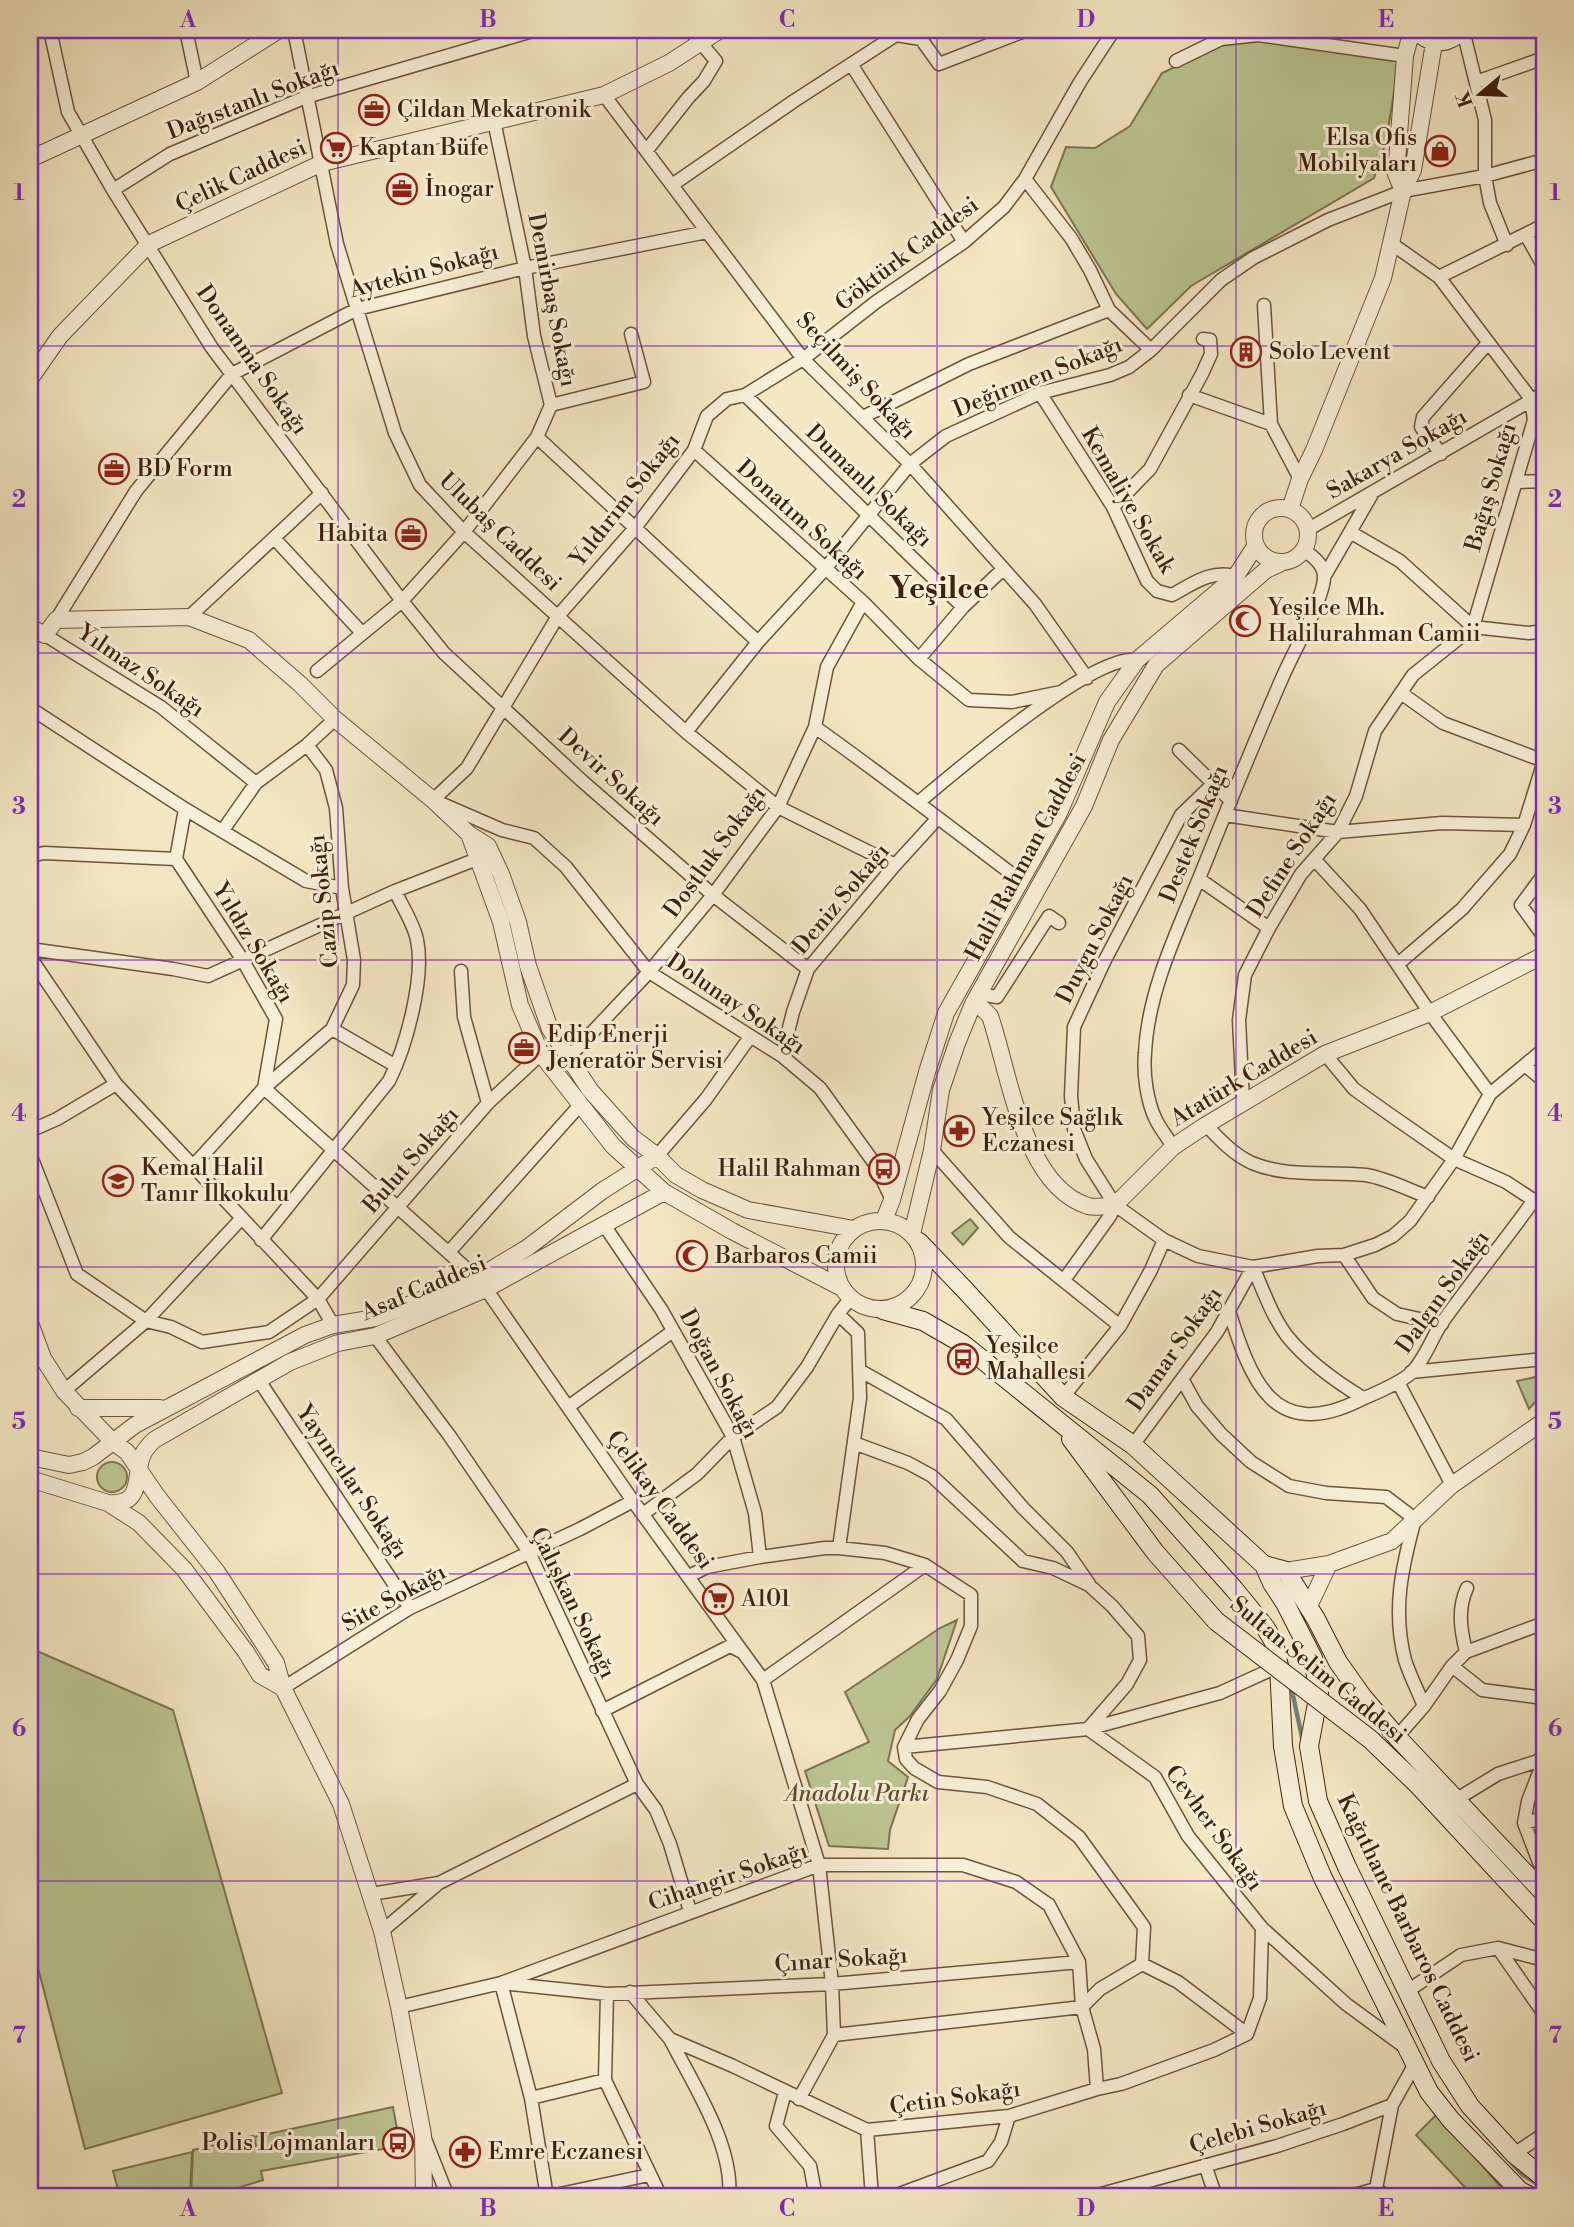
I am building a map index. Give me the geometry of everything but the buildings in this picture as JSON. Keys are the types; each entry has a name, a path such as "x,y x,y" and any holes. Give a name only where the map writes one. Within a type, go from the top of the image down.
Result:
{"main road":[{"name":"Kağıthane Barbaros Caddesi","path":"915,1238 1063,1397 1133,1445 1264,1565 1313,1658 1319,1693 1310,1746 1318,1801 1347,1867 1409,1990 1441,2061 1471,2106 1514,2154 1544,2178"},
{"path":"883,1310 923,1321 963,1344 1049,1412 1158,1504 1265,1627 1274,1642 1279,1665 1283,1746 1293,1806 1322,1876 1429,2092 1451,2120 1520,2191 1532,2197"},
{"name":"Sultan Selim Caddesi","path":"1049,1412 1155,1552 1216,1621 1370,1739 1417,1784 1544,1921"},
{"path":"1264,1565 1286,1571"},
{"name":"Sultan Selim Caddesi","path":"1286,1571 1309,1606 1338,1662 1362,1696 1397,1737 1544,1893"},
{"path":"1322,1876 1347,1867"},
{"path":"1391,2016 1409,1990"}],"street":[{"name":"Donanma Sokağı","path":"50,30 68,112 113,190 212,348 401,601"},
{"path":"186,30 197,82"},
{"path":"30,159 197,82 279,30"},
{"name":"Ulubaş Caddesi","path":"294,30 337,244 396,433 420,485 464,532 686,732 778,807 895,865"},
{"name":"Dağıstanlı Sokağı","path":"113,190 170,154 306,97 536,30"},
{"name":"Çelik Caddesi","path":"30,380 60,336 149,244 322,163 604,95 668,63 695,36 720,30"},
{"path":"672,185 895,32 921,39 939,64 1027,30"},
{"name":"Göktürk Caddesi","path":"803,359 876,302 964,242 1004,207 1025,179 1080,82 1114,30"},
{"path":"1403,191 1396,174 1405,57 1414,30 1434,43 1450,41 1463,30 1485,120 1485,176 1490,203 1507,245"},
{"path":"1176,61 1221,39 1258,35 1405,57"},
{"path":"647,150 688,97 704,81 716,61 695,36"},
{"path":"1290,509 1382,278 1403,191 1413,170 1434,43"},
{"path":"1476,82 1544,58"},
{"path":"851,64 964,242"},
{"name":"Seçilmiş Sokağı","path":"604,95 803,359 910,464 1035,604 1087,678"},
{"name":"Demirbaş Sokağı","path":"317,671 401,601 464,532 537,437 551,405 534,336 525,268 494,121"},
{"name":"Değirmen Sokağı","path":"686,732 758,642 825,569 910,464 946,436 1040,393 1110,375 1129,367 1151,350 1220,280 1252,258 1328,220 1403,191 1485,176 1544,160"},
{"path":"1025,179 1071,238 1109,310 1151,350"},
{"path":"1439,277 1544,225"},
{"name":"Aytekin Sokağı","path":"46,635 136,491 232,373 357,309 525,268 707,232"},
{"path":"1526,235 1544,267"},
{"name":"Bağış Sokağı","path":"1392,244 1439,277 1531,400 1534,420 1473,626"},
{"path":"1264,305 1271,424 1300,479"},
{"path":"863,418 969,363 1109,310"},
{"path":"551,405 643,382 631,334"},
{"path":"1113,507 1150,469 1211,354 1210,340 1203,339"},
{"path":"1441,454 1421,427 1423,417 1488,343"},
{"name":"Yıldırım Sokağı","path":"433,800 467,768 558,615 635,528 694,450 707,416 727,398 745,395 803,359"},
{"name":"Kemaliye Sokak","path":"1040,393 1113,507 1147,581 1157,591 1172,595 1214,574 1221,572 1236,576"},
{"name":"Sakarya Sokağı","path":"1307,530 1544,393"},
{"name":"Dumanlı Sokağı","path":"745,395 963,607"},
{"path":"1189,395 1271,424"},
{"path":"537,437 758,642"},
{"name":"Donatım Sokağı","path":"694,450 863,602 919,659 969,700 1012,702 1061,692"},
{"path":"1517,482 1544,481"},
{"path":"189,617 322,493"},
{"name":"Destek Sokağı","path":"1173,1147 1155,1119 1146,1083 1145,1052 1153,1007 1166,960 1314,609 1324,578 1372,494"},
{"path":"1272,509 1290,509 1301,517 1307,530 1303,550 1298,556 1283,562 1267,558 1256,545 1255,528 1258,520 1272,509"},
{"path":"1350,532 1400,561 1473,626 1529,633 1544,631"},
{"path":"274,538 362,633"},
{"name":"Halil Rahman Caddesi","path":"884,1220 946,1013 1059,813 1107,702 1137,660 1236,576 1256,545"},
{"path":"1303,550 1315,557 1321,565 1324,578"},
{"name":"Halil Rahman Caddesi","path":"915,1238 941,1090 977,999 1084,806 1111,740 1156,665 1266,570 1283,562"},
{"path":"919,659 963,607 1002,570"},
{"name":"Devir Sokağı","path":"401,601 444,653 581,780 713,895 808,969"},
{"name":"Dostluk Sokağı","path":"568,1058 649,972 713,895 778,807 815,727 828,667 863,602"},
{"path":"57,620 189,617 249,640 335,719 433,800 469,834 488,846 501,874 550,1029 590,1090 633,1138 676,1175 702,1190 748,1210 853,1229"},
{"name":"Define Sokağı","path":"1243,1102 1239,1020 1245,975 1301,874 1338,832 1356,796 1375,732 1413,675 1473,626"},
{"name":"Yılmaz Sokağı","path":"30,627 161,707 256,783"},
{"path":"919,802 973,757 1061,692 1120,662 1137,660"},
{"path":"1398,964 1462,909 1510,854 1524,825 1544,761 1443,723 1401,693"},
{"path":"30,708 306,881 342,888"},
{"path":"223,830 256,783 307,745 335,719"},
{"path":"815,727 919,802 937,819 1021,881"},
{"name":"Cazip Sokağı","path":"193,1166 264,1088 332,1030 353,985 354,960 342,888 336,808 326,770 307,745"},
{"path":"1179,750 1231,801"},
{"name":"Duygu Sokağı","path":"1115,1205 1086,1159 1074,1129 1071,1096 1074,1027 1114,943 1181,815 1213,784"},
{"name":"Dolunay Sokağı","path":"433,800 502,830 534,838 566,867 649,972 782,1056 820,1088 875,1164 892,1200"},
{"path":"30,856 44,853 176,859 186,808"},
{"path":"1225,815 1338,832 1442,823 1524,825"},
{"name":"Deniz Sokağı","path":"782,1056 808,969 937,819"},
{"path":"469,834 500,922 520,1005 541,1054 613,1146 664,1192 846,1293 860,1305 883,1310 903,1304 915,1293 925,1267 923,1251 915,1238 891,1221 864,1223 853,1229 836,1254 837,1279 846,1293"},
{"name":"Yıldız Sokağı","path":"176,859 242,959 276,1019 264,1088"},
{"path":"30,949 208,976 395,891 477,859"},
{"path":"1315,860 1360,909 1430,1013 1490,1094"},
{"path":"1544,874 1521,905 1544,937"},
{"path":"1199,879 1269,928"},
{"path":"261,1240 389,1081 396,1066 410,1028 418,967 417,939 395,891"},
{"path":"1059,923 1049,916 997,997 977,999 989,1016 1000,1046 1024,1134 1040,1163 1064,1193 1090,1207 1115,1205 1164,1240 1198,1256 1254,1267 1318,1256 1344,1255 1393,1236 1410,1221 1454,1159 1490,1094 1544,1049"},
{"name":"Atatürk Caddesi","path":"1115,1205 1173,1147 1325,1054 1430,1013 1544,954"},
{"path":"30,957 116,1084 318,1299 333,1325"},
{"path":"461,971 464,1017 488,1103"},
{"path":"332,1030 396,1066"},
{"path":"657,1156 706,1099 750,1037"},
{"name":"Bulut Sokağı","path":"30,1154 77,1274 146,1321 171,1327 202,1342 269,1332 318,1299 488,1103 541,1054"},
{"path":"1325,1054 1354,1089 1454,1159 1506,1182 1539,1203"},
{"path":"1526,1066 1544,1082"},
{"path":"30,1131 57,1119 116,1084"},
{"path":"264,1088 482,1283"},
{"path":"449,1252 580,1105"},
{"path":"1206,1125 1222,1142 1250,1162 1272,1169 1370,1176 1428,1197"},
{"path":"932,1150 1009,1237 1119,1326"},
{"name":"Asaf Caddesi","path":"30,1457 73,1465 93,1457 135,1425 305,1335 333,1325 375,1318 482,1283 601,1191 657,1156"},
{"name":"Asaf Caddesi","path":"108,1503 124,1502 131,1497 136,1489 144,1452 154,1440 258,1379 312,1352 338,1343 375,1336 604,1226 664,1192"},
{"name":"Dalgın Sokağı","path":"1228,1311 1253,1378 1270,1400 1294,1412 1319,1415 1342,1408 1398,1382 1411,1372 1442,1324 1539,1203"},
{"path":"1064,1280 1115,1205"},
{"path":"64,1391 146,1321 241,1219"},
{"name":"Doğan Sokağı","path":"604,1226 661,1309 733,1437 755,1513 760,1557"},
{"path":"1063,1397 1119,1326 1151,1270 1164,1240"},
{"path":"1344,1255 1373,1298 1397,1314 1442,1324"},
{"path":"1254,1267 1270,1307 1287,1335 1316,1365 1363,1398"},
{"name":"Damar Sokağı","path":"1133,1445 1217,1332 1254,1267"},
{"name":"Çelikay Caddesi","path":"482,1283 633,1501 763,1680 819,1865 832,1983 834,2035"},
{"path":"643,1514 697,1474 733,1437 776,1407 807,1367 838,1314 846,1293"},
{"path":"838,1314 858,1333 860,1398 839,1548"},
{"path":"30,1323 43,1358 64,1391 112,1441 127,1452 157,1496 217,1572 276,1663 284,1688 341,1804 382,1931 399,2007 423,2135 424,2197"},
{"path":"568,1407 673,1331"},
{"name":"Çalışkan Sokağı","path":"375,1336 449,1435 529,1552 637,1784 656,1810 670,1844 690,1911"},
{"path":"1411,1372 1544,1359"},
{"path":"859,1370 946,1419 1023,1508 1067,1552 1089,1585 1138,1636 1140,1660 1127,1684 1088,1729"},
{"name":"Yayıncılar Sokağı","path":"258,1379 410,1608"},
{"path":"1182,1379 1196,1406 1221,1434 1251,1462 1289,1486 1326,1493 1386,1497 1415,1519"},
{"path":"1398,1382 1452,1485"},
{"path":"78,1408 166,1408"},
{"path":"1286,1571 1329,1564 1392,1541 1452,1485 1544,1421"},
{"path":"854,1443 908,1463 932,1476 1023,1561 1053,1568 1089,1585"},
{"path":"30,1479 108,1503 139,1523 167,1549 246,1652 260,1675 284,1688"},
{"name":"Site Sokağı","path":"284,1688 410,1608 580,1529 633,1501"},
{"path":"1415,1519 1401,1569 1398,1608 1405,1660 1424,1706"},
{"path":"690,1576 707,1567 760,1557 839,1548 885,1553 925,1565 971,1595 971,1626 946,1681 918,1719 904,1747 906,1759 914,1768 938,1782 987,1787 1037,1804 1079,1837 1144,1927 1142,1964"},
{"path":"1309,1606 1329,1564"},
{"path":"763,1680 925,1565"},
{"path":"1544,1565 1544,1589"},
{"path":"1466,1652 1461,1631 1461,1600 1467,1588"},
{"path":"1397,1737 1466,1652 1544,1623"},
{"path":"602,1711 730,1646 742,1652"},
{"path":"904,1747 1088,1729 1220,1693 1279,1665"},
{"path":"1452,1666 1482,1689 1544,1698"},
{"name":"Cevher Sokağı","path":"1088,1729 1155,1777 1188,1836 1262,1928 1346,2004 1412,2057"},
{"path":"1457,1799 1498,1774 1544,1760"},
{"path":"1544,1760 1528,1801 1524,1823 1539,1862 1544,1868"},
{"path":"382,1931 439,1883 637,1784"},
{"path":"1524,1823 1544,1818"},
{"name":"Cihangir Sokağı","path":"399,2007 501,1983 819,1865 963,1866 1016,1882 1049,1905 1079,1962 1082,2007 1094,2049 1097,2089"},
{"path":"370,1894 439,1883"},
{"path":"1142,1964 1178,1982 1247,2034 1260,1998 1262,1928"},
{"path":"1498,1948 1544,2014"},
{"path":"1409,1990 1461,1955 1498,1948 1544,1959"},
{"name":"Çınar Sokağı","path":"607,1994 832,1983 1079,1962"},
{"path":"799,2099 834,2035 1082,2007 1100,1989 1142,1964"},
{"path":"649,2175 547,2197 531,2098 501,1983 607,1994 605,2080 661,2197"},
{"name":"Çetin Sokağı","path":"630,1992 670,2039 867,2130 1009,2116 1121,2084 1214,2050 1247,2034"},
{"path":"670,2039 715,2129 729,2172 729,2197"},
{"path":"1376,2189 1392,2105 1412,2057"},
{"path":"531,2098 605,2080"},
{"path":"785,2092 776,2126 810,2166 816,2197"},
{"name":"Çelebi Sokağı","path":"1090,2197 1310,2135 1392,2105"},
{"path":"891,2197 988,2161 1001,2142 1009,2116"},
{"path":"867,2130 872,2197"},
{"path":"1514,2154 1544,2134"},
{"path":"423,2135 448,2197"},
{"path":"1205,2165 1216,2197"},
{"path":"1346,2197 1376,2189 1388,2197"}],"green space":[{"path":"1261,39 1399,61 1386,142 1374,178 1191,286 1147,329 1116,294 1051,187 1066,147 1095,148 1130,126 1162,73 1219,46"},
{"path":"970,1219 978,1228 963,1245 952,1233"},
{"path":"1544,1375 1544,1392 1529,1409 1517,1381"},
{"path":"112,1462 118,1463 126,1471 126,1483 118,1491 112,1492 106,1491 98,1483 97,1477 98,1471 106,1463"},
{"name":"Anadolu Parkı","path":"957,1620 937,1679 910,1716 895,1730 888,1761 908,1777 890,1830 888,1849 829,1846 805,1771 869,1742 845,1692 940,1628"},
{"path":"30,1648 173,1710 282,2093 85,2149 30,1937"},
{"path":"393,2107 400,2146 261,2171 263,2180 209,2197 191,2197 193,2150 253,2136 256,2147 254,2137"},
{"path":"1438,2113 1498,2184 1517,2197 1474,2197 1416,2135"},
{"path":"192,2152 190,2197 120,2197 113,2171"}],"waterway":[{"path":"1291,1686 1303,1742"},
{"path":"1511,2162 1522,2174 1544,2188"}],"place":[{"name":"Çildan Mekatronik","path":"374,110"},
{"name":"Kaptan Büfe","path":"336,148"},
{"name":"Elsa Ofis Mobilyaları","path":"1440,151"},
{"name":"İnogar","path":"402,189"},
{"name":"Solo Levent","path":"1246,352"},
{"name":"BD Form","path":"114,469"},
{"name":"Habita","path":"411,534"},
{"name":"Yeşilce Mh. Halilurahman Camii","path":"1245,621"},
{"name":"Edip Enerji Jeneratör Servisi","path":"524,1048"},
{"name":"Yeşilce Sağlık Eczanesi","path":"959,1131"},
{"name":"Halil Rahman","path":"884,1169"},
{"name":"Kemal Halil Tanır İlkokulu","path":"118,1181"},
{"name":"Barbaros Camii","path":"692,1256"},
{"name":"Yeşilce Mahallesi","path":"963,1359"},
{"name":"A101","path":"718,1599"},
{"name":"Polis Lojmanları","path":"398,2143"},
{"name":"Emre Eczanesi","path":"465,2152"}],"district":[{"name":"Yeşilce","path":"939,589"}]}
